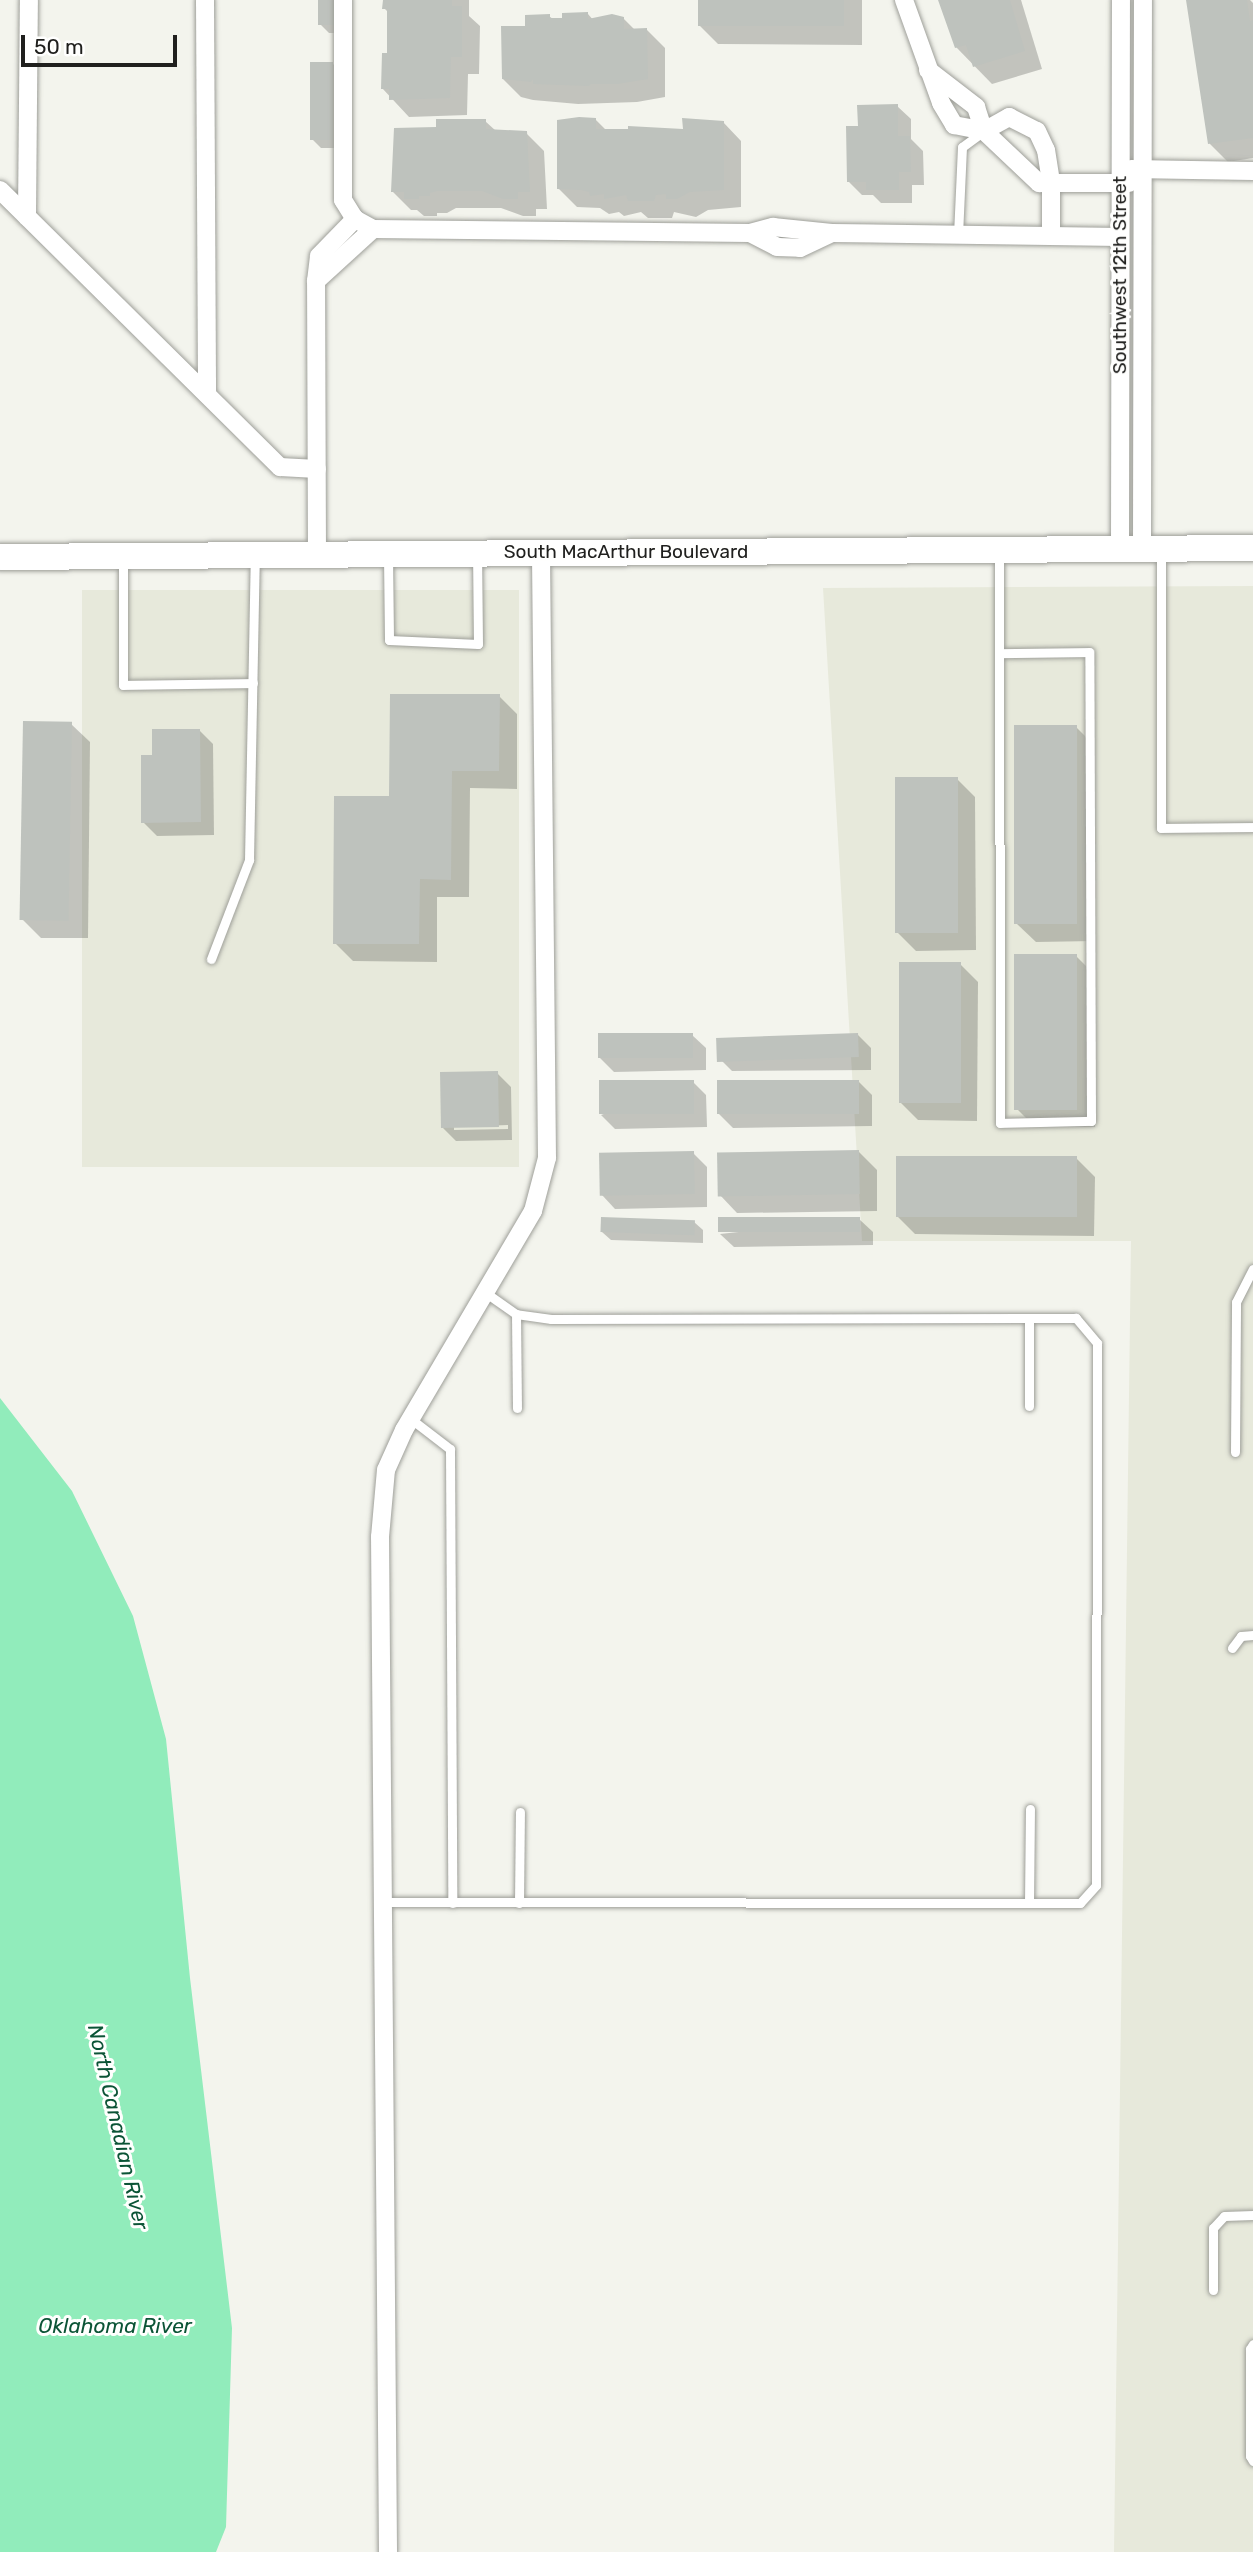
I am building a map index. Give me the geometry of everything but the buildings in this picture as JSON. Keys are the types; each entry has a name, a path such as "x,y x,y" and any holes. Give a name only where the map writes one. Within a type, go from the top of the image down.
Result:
{"main road":[{"name":"South MacArthur Boulevard","path":"0,557 1253,548"}],"street":[{"path":"27,217 29,0"},
{"path":"205,0 207,394"},
{"path":"343,0 343,200 355,219 373,229 750,233 777,247 800,248 832,233 1120,237"},
{"path":"904,0 941,103 954,125 984,131 1009,117 1037,131 1046,150 1051,183 1051,236"},
{"name":"Southwest 12th Street","path":"1121,0 1120,237 1141,549"},
{"name":"Southwest 12th Street","path":"1141,549 1143,0"},
{"path":"928,69 976,107 984,131 1039,183 1120,176 1253,171"},
{"path":"0,190 279,467 317,469"},
{"path":"317,555 316,281 319,256 355,219"},
{"path":"316,281 373,229"},
{"path":"388,2552 380,1537 386,1470 411,1419 533,1211 547,1158 541,553"}],"lane":[{"path":"958,235 962,147 984,131"},
{"path":"1141,549 1161,828 1253,827"},
{"path":"999,550 1000,1123 1091,1121 1089,652 1000,653"},
{"path":"388,554 389,640 478,644 477,553"},
{"path":"211,959 248,860 255,555"},
{"path":"123,556 123,685 253,682"},
{"path":"1235,1452 1236,1302 1253,1269"},
{"path":"383,1902 1080,1903 1096,1885 1097,1343 1076,1318 551,1319 516,1314 484,1292"},
{"path":"516,1314 517,1408"},
{"path":"1029,1318 1029,1406"},
{"path":"411,1419 450,1449 452,1902"},
{"path":"1232,1648 1241,1636 1253,1635"},
{"path":"1029,1903 1030,1809"},
{"path":"519,1902 520,1812"},
{"path":"1213,2290 1213,2228 1224,2216 1253,2215"},
{"path":"1253,2344 1250,2349 1250,2456 1253,2461"}],"shaded area":[{"path":"1253,586 1253,2552 1114,2552 1131,1241 862,1241 823,588"},
{"path":"82,590 519,590 519,1167 82,1167"}],"water":[{"name":"Oklahoma River","path":"0,1398 72,1491 133,1616 166,1739 190,1978 232,2328 226,2527 216,2552 0,2552"}],"water label":[{"name":"North Canadian River","path":"118,2127"}]}
